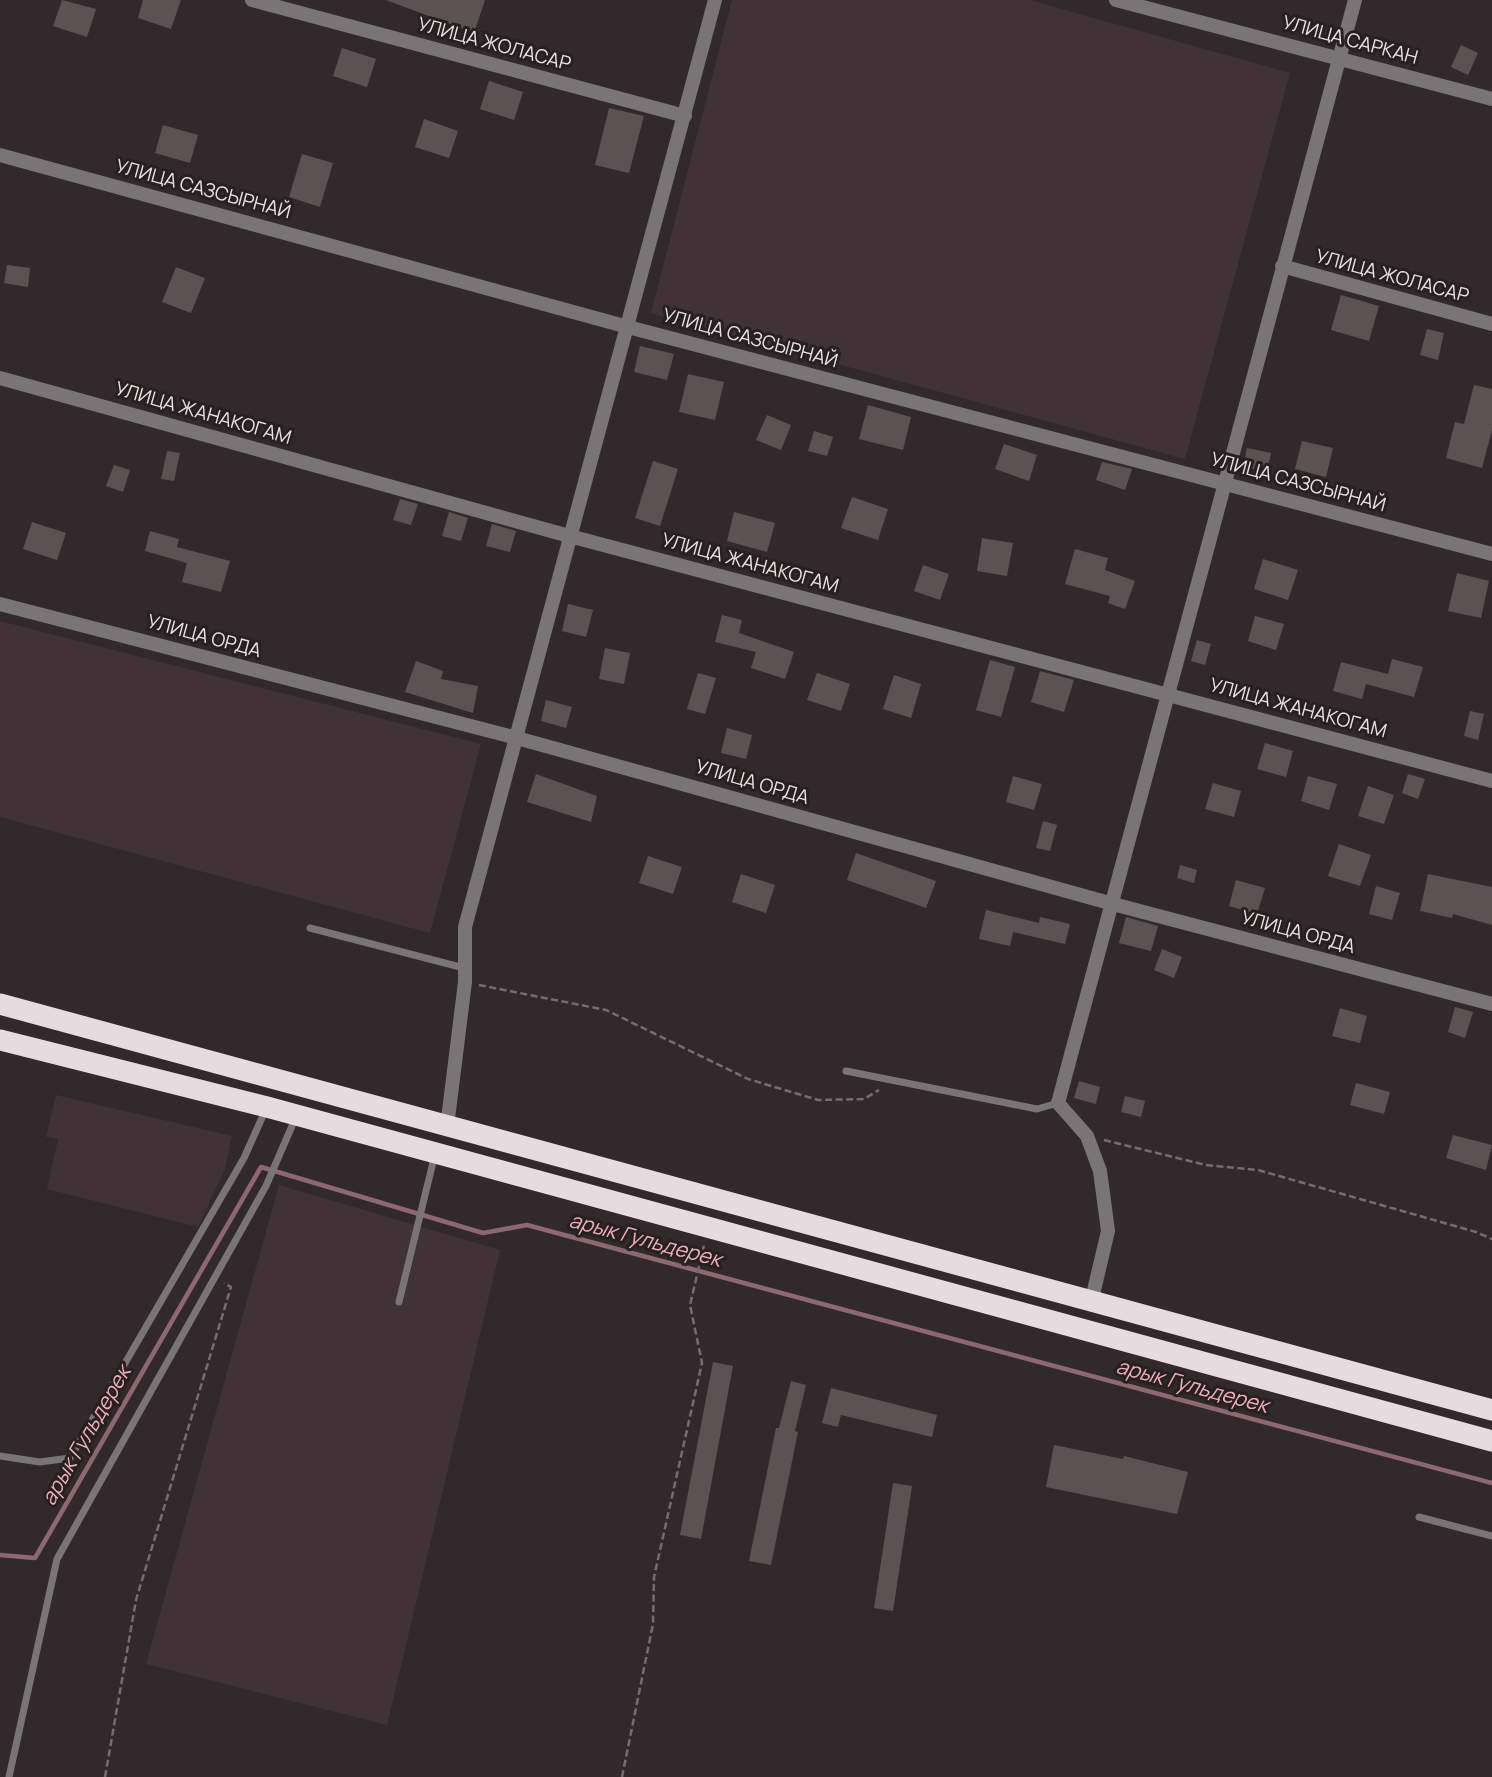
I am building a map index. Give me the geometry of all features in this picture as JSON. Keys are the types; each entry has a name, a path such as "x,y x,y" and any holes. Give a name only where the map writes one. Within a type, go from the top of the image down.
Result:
{"highway":[{"path":"0,1004 447,1128 1492,1410"},
{"path":"0,1040 267,1107 1492,1441"},
{"path":"1113,1339 1121,1311"}],"street":[{"name":"УЛИЦА ЖОЛАСАР","path":"251,0 685,116"},
{"path":"447,1128 465,975 465,927 715,0"},
{"name":"УЛИЦА САРКАН","path":"1116,0 1492,99"},
{"path":"1091,1303 1108,1231 1101,1171 1087,1136 1058,1103 1167,693 1227,484 1282,266 1355,0"},
{"name":"УЛИЦА САЗСЫРНАЙ","path":"0,155 628,327 1492,554"},
{"name":"УЛИЦА ЖОЛАСАР","path":"1282,266 1492,324"},
{"name":"УЛИЦА ЖАНАКОГАМ","path":"0,378 571,536 1492,781"},
{"name":"УЛИЦА ОРДА","path":"0,604 517,738 1113,904 1492,1004"}],"lane":[{"path":"310,929 465,975"},
{"path":"846,1071 1037,1109 1058,1103"},
{"path":"0,1456 40,1462 70,1458 244,1158 267,1107"},
{"path":"9,1777 57,1559 266,1186 296,1115"},
{"path":"399,1302 435,1153"},
{"path":"1419,1517 1492,1535"}],"path":[{"path":"465,975 606,1010 748,1079 818,1100 864,1099 896,1081"},
{"path":"1087,1136 1206,1165 1258,1170 1476,1232 1492,1239"},
{"path":"622,1777 653,1624 654,1577 702,1363 690,1306 708,1228"},
{"path":"105,1777 136,1600 231,1287 215,1278"}],"shaded area":[{"path":"732,0 1030,0 1290,73 1185,459 651,313"},
{"path":"0,621 481,744 430,933 0,817"},
{"path":"56,1095 232,1136 225,1169 198,1227 47,1189 58,1139 46,1137"},
{"path":"279,1185 500,1250 387,1725 146,1664"}],"building":[{"path":"62,0 96,9 87,37 53,26"},
{"path":"143,0 181,0 171,29 138,18"},
{"path":"386,0 485,0 474,33"},
{"path":"1461,45 1478,53 1468,75 1451,67"},
{"path":"342,48 376,59 367,87 333,76"},
{"path":"489,81 523,92 514,120 480,109"},
{"path":"609,108 644,116 629,173 595,165"},
{"path":"424,119 458,131 449,158 415,147"},
{"path":"163,125 198,135 190,163 155,153"},
{"path":"302,154 333,163 320,207 289,197"},
{"path":"7,265 30,268 28,287 4,283"},
{"path":"176,267 205,278 191,313 162,302"},
{"path":"1341,295 1379,306 1369,341 1331,330"},
{"path":"1427,329 1444,333 1438,360 1420,355"},
{"path":"640,346 674,354 667,380 634,372"},
{"path":"688,374 724,382 715,420 679,412"},
{"path":"1474,385 1492,389 1492,430 1482,468 1446,458 1455,422 1464,424"},
{"path":"868,405 911,417 903,450 859,439"},
{"path":"767,415 791,425 781,450 756,440"},
{"path":"814,431 833,437 827,456 808,451"},
{"path":"1302,441 1333,448 1326,477 1295,469"},
{"path":"1004,444 1037,455 1029,481 995,469"},
{"path":"1247,448 1271,453 1267,472 1243,467"},
{"path":"167,451 180,453 174,481 161,479"},
{"path":"653,461 678,469 660,526 635,518"},
{"path":"1102,462 1132,469 1125,490 1096,480"},
{"path":"114,465 130,470 123,492 106,486"},
{"path":"852,497 888,509 878,540 841,528"},
{"path":"400,499 418,504 411,525 393,520"},
{"path":"449,512 468,518 461,541 442,536"},
{"path":"734,512 775,523 767,552 727,541"},
{"path":"32,522 66,533 57,560 23,549"},
{"path":"492,524 516,531 510,552 486,546"},
{"path":"150,531 179,539 177,547 230,561 221,592 182,582 187,563 145,551"},
{"path":"982,538 1013,543 1007,576 977,571"},
{"path":"1075,549 1108,558 1105,570 1135,581 1125,609 1108,603 1110,596 1065,584"},
{"path":"1263,559 1298,570 1288,600 1254,589"},
{"path":"923,565 949,574 940,600 914,591"},
{"path":"1457,573 1489,581 1481,618 1448,611"},
{"path":"568,604 593,610 586,637 562,631"},
{"path":"722,615 742,620 739,633 794,652 785,679 751,668 756,652 715,642"},
{"path":"1255,616 1284,624 1276,650 1248,641"},
{"path":"1197,640 1211,644 1205,665 1191,661"},
{"path":"605,648 630,653 624,684 599,679"},
{"path":"1392,659 1423,667 1414,697 1366,684 1362,699 1333,691 1341,662 1388,674"},
{"path":"990,660 1015,667 1001,717 976,710"},
{"path":"416,661 443,671 441,679 478,686 473,713 405,692"},
{"path":"1040,671 1074,680 1064,712 1031,702"},
{"path":"698,673 716,678 705,714 687,709"},
{"path":"817,673 850,684 841,711 807,700"},
{"path":"894,675 921,684 911,718 883,709"},
{"path":"546,700 572,707 566,728 541,721"},
{"path":"1470,711 1484,714 1478,740 1464,736"},
{"path":"727,728 752,735 746,759 721,753"},
{"path":"1265,743 1293,751 1286,777 1257,769"},
{"path":"536,774 597,796 591,822 527,802"},
{"path":"1408,774 1425,779 1418,799 1402,793"},
{"path":"1013,776 1042,784 1034,810 1006,802"},
{"path":"1308,776 1337,784 1329,810 1301,801"},
{"path":"1213,783 1241,791 1234,817 1205,809"},
{"path":"1368,786 1394,795 1384,824 1358,816"},
{"path":"1043,821 1057,825 1050,851 1036,848"},
{"path":"1339,844 1371,855 1360,886 1328,876"},
{"path":"856,853 936,881 926,908 847,880"},
{"path":"648,856 682,867 673,894 639,883"},
{"path":"1180,865 1197,870 1194,883 1177,878"},
{"path":"741,874 775,885 766,913 732,902"},
{"path":"1428,874 1492,887 1492,925 1453,914 1452,918 1420,911"},
{"path":"1236,880 1265,888 1257,914 1229,906"},
{"path":"1376,886 1400,893 1392,920 1369,914"},
{"path":"986,910 1039,923 1040,917 1070,924 1065,944 1013,932 1010,946 979,939"},
{"path":"1126,917 1158,926 1151,951 1119,943"},
{"path":"1162,949 1182,957 1174,978 1154,970"},
{"path":"1455,1007 1473,1012 1465,1038 1448,1032"},
{"path":"1340,1008 1367,1016 1360,1043 1332,1036"},
{"path":"1079,1081 1100,1087 1096,1104 1074,1098"},
{"path":"1356,1083 1390,1092 1384,1114 1350,1105"},
{"path":"1125,1096 1145,1101 1141,1117 1121,1112"},
{"path":"1453,1135 1492,1145 1486,1170 1446,1158"},
{"path":"713,1362 733,1366 701,1539 680,1535"},
{"path":"791,1381 806,1385 771,1565 749,1561 776,1428 779,1428"},
{"path":"831,1388 937,1415 932,1437 841,1415 838,1427 822,1423"},
{"path":"1054,1445 1123,1459 1124,1456 1188,1472 1177,1514 1046,1487"},
{"path":"893,1483 912,1486 893,1611 874,1608"}],"waterway":[{"name":"арык Гульдерек","path":"0,1555 35,1558 261,1167 483,1233 527,1225 1492,1483"}]}
